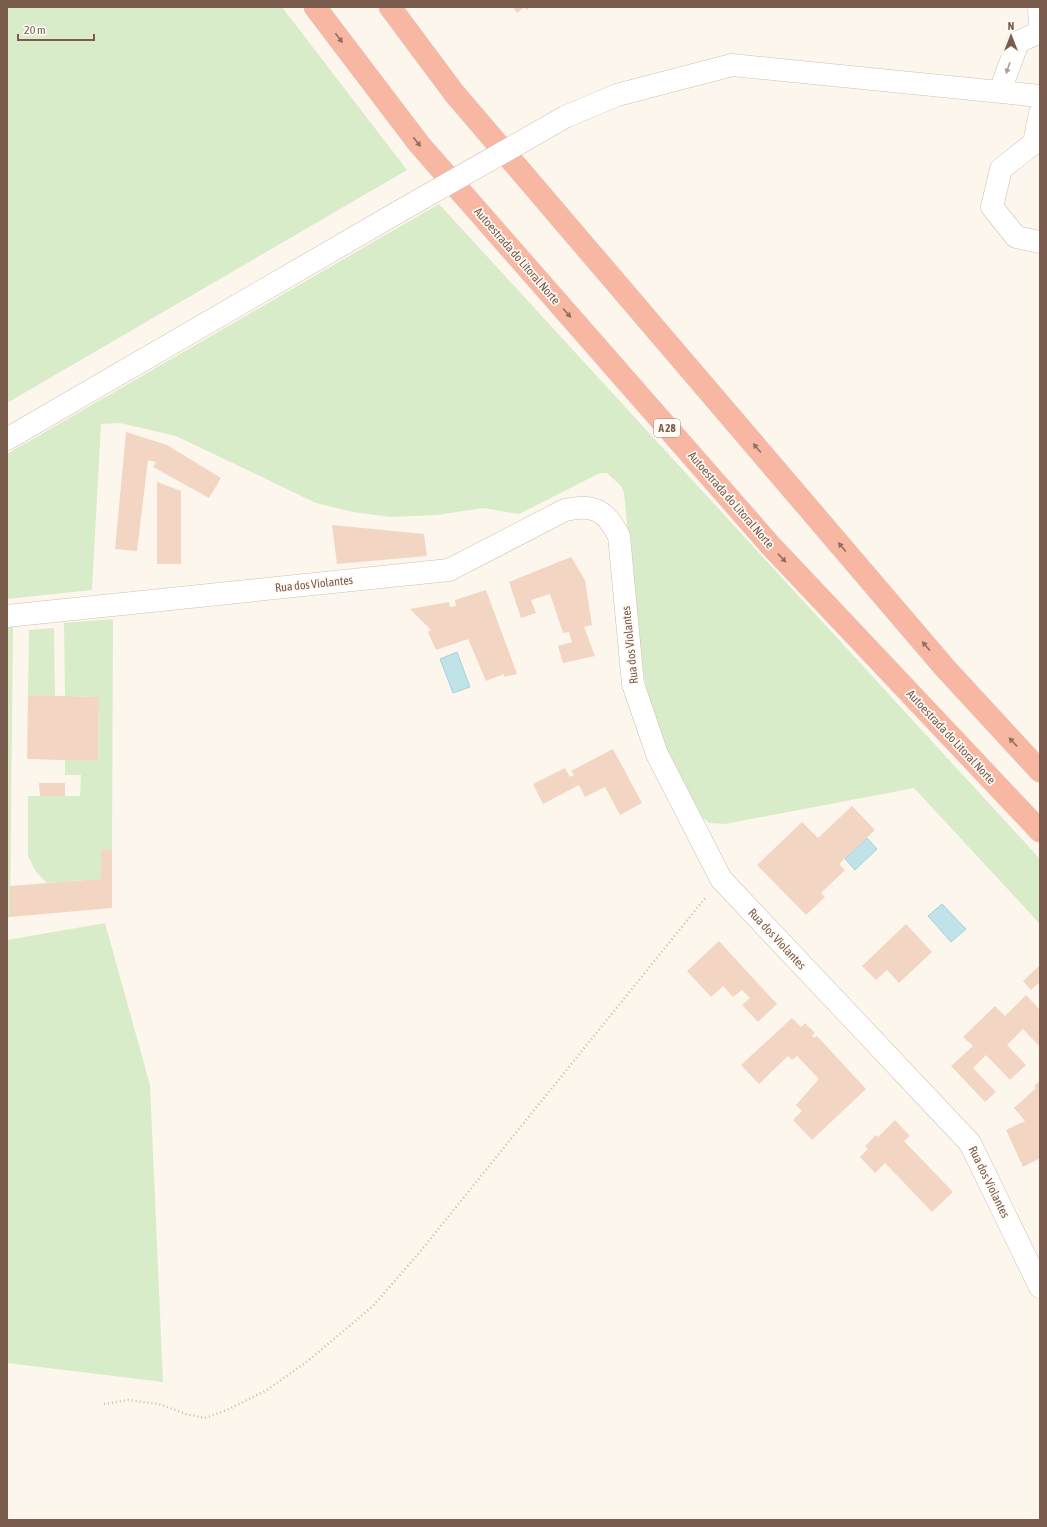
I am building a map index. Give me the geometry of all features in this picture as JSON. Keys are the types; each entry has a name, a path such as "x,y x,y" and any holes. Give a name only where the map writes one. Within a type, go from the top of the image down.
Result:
{"highway":[{"name":"Autoestrada do Litoral Norte","path":"315,7 419,144 766,540 1040,831"},
{"path":"390,7 464,105 945,668 1040,771"}],"street":[{"path":"1000,91 1018,42 1040,32 1039,7"},
{"path":"7,438 566,117 617,95 732,65 1040,96"},
{"path":"1040,113 1034,143 1001,169 992,207 1016,237 1040,242"},
{"name":"Rua dos Violantes","path":"7,616 449,570 565,510 580,506 595,510 610,520 619,536 633,684 657,754 721,879 970,1143 1040,1287"}],"path":[{"path":"104,1404 128,1400 159,1404 186,1414 205,1418 220,1413 267,1390 309,1360 373,1306 419,1254 721,879"}],"green space":[{"path":"7,7 282,7 407,170 7,403"},
{"path":"439,204 1040,859 1040,924 914,788 725,824 709,823 702,817 664,743 647,692 640,654 624,493 621,486 607,473 600,473 519,514 483,508 437,515 391,517 353,512 316,503 176,436 120,423 101,424 92,590 7,599 7,454"},
{"path":"113,619 112,850 101,849 101,879 47,883 36,872 28,856 28,796 80,796 81,775 65,775 65,760 98,761 99,697 65,696 64,623"},
{"path":"7,627 13,627 10,917 7,918"},
{"path":"54,628 55,696 28,695 29,630"},
{"path":"105,923 150,1085 163,1382 7,1363 7,940"}],"water":[{"path":"457,652 470,687 453,693 440,659"},
{"path":"867,838 877,849 855,870 845,859"},
{"path":"942,904 966,929 951,942 928,916"}],"building":[{"path":"513,7 525,7 517,13"},
{"path":"126,432 167,445 221,478 209,498 153,467 156,462 148,460 137,551 115,549"},
{"path":"157,482 181,491 181,564 157,564"},
{"path":"332,525 424,534 427,556 337,564"},
{"path":"571,557 585,580 592,625 584,627 595,656 563,663 558,646 572,642 569,632 563,633 550,594 531,600 536,613 521,618 509,582"},
{"path":"486,590 517,674 504,677 504,674 486,681 468,639 436,650 428,632 431,630 410,609 449,602 450,607 456,606 455,600"},
{"path":"28,695 99,697 98,761 27,759"},
{"path":"613,749 642,803 620,815 605,787 585,797 579,785 543,804 533,784 565,768 570,777 574,775 571,771"},
{"path":"39,783 65,783 65,796 40,796"},
{"path":"852,806 875,830 839,864 845,870 821,893 825,897 806,915 757,865 802,822 818,838"},
{"path":"101,849 112,850 112,908 10,917 10,886 101,879"},
{"path":"906,924 932,952 899,983 887,970 876,980 862,966"},
{"path":"719,941 777,1004 758,1022 742,1005 750,998 742,990 733,997 723,986 711,997 687,971"},
{"path":"1040,965 1040,982 1031,990 1023,981"},
{"path":"1026,995 1040,1010 1040,1047 1023,1029 1007,1045 1026,1065 1010,1080 986,1055 973,1068 996,1092 985,1102 951,1066 973,1046 963,1037 995,1006 1005,1016"},
{"path":"792,1018 801,1027 805,1023 815,1033 812,1035 814,1038 817,1036 866,1089 812,1140 793,1120 802,1111 796,1105 819,1079 797,1056 792,1060 788,1056 759,1084 741,1065"},
{"path":"1040,1081 1040,1158 1023,1167 1006,1130 1025,1121 1014,1108 1036,1088 1034,1086"},
{"path":"895,1120 910,1136 904,1141 953,1192 932,1212 885,1163 875,1173 860,1157 868,1149 865,1146 876,1135 878,1137"}]}
